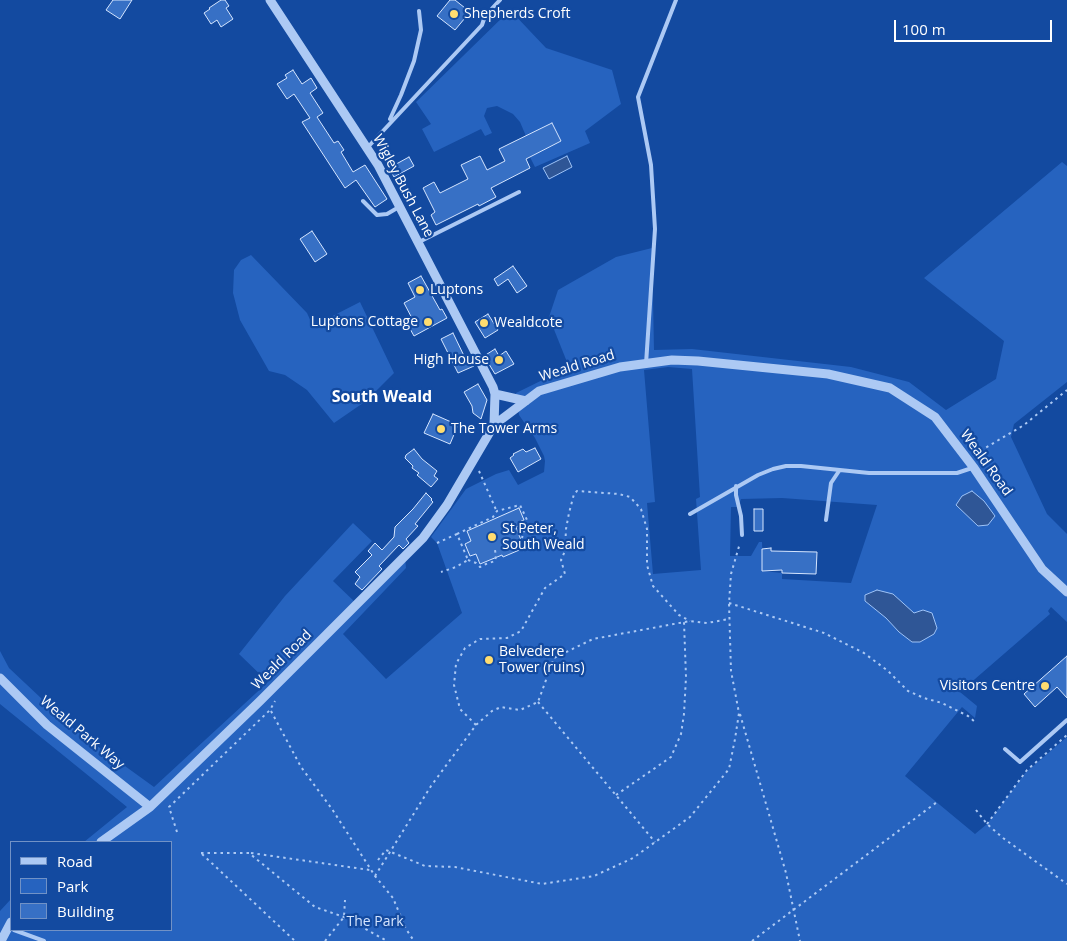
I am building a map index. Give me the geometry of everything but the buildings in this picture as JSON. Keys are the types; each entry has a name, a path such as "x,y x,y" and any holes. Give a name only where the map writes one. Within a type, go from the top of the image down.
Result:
{"street":[{"name":"Wigley Bush Lane","path":"270,0 368,147 495,394 494,426"},
{"name":"Weald Road","path":"102,841 150,807 264,698 423,538 447,505 494,426 539,391 620,367 672,360 698,361 828,374 890,388 935,418 967,458 1042,569 1067,592"},
{"path":"495,394 526,401"},
{"name":"Weald Park Way","path":"0,678 47,725 150,807"},
{"path":"2,941 10,929"}],"lane":[{"path":"368,147 482,25 485,16 500,0"},
{"path":"646,364 655,229 651,165 638,97 676,0"},
{"path":"388,124 414,61 421,30 419,11"},
{"path":"417,243 518,192"},
{"path":"363,201 377,215 387,214 399,207"},
{"path":"690,514 736,486 773,469 786,466 869,473 957,473 974,468"},
{"path":"826,520 831,483 839,470"},
{"path":"736,486 742,536"},
{"path":"1005,749 1020,762 1067,720"},
{"path":"20,931 44,941"}],"path":[{"path":"967,458 1024,425 1067,390"},
{"path":"474,460 497,511"},
{"path":"476,725 460,708 454,685 456,664 464,648 480,639 507,638 521,630 545,588 565,574 561,560 565,551 569,513 574,494 577,491 619,494 630,497 641,509 647,529 647,565 653,586 678,616 690,621"},
{"path":"437,542 493,517 497,511 520,505 527,520 522,538"},
{"path":"457,534 468,560 480,566 495,561 494,550"},
{"path":"742,536 731,574 729,603 731,671 739,713 786,873 800,941"},
{"path":"441,572 456,567 468,560"},
{"path":"729,603 824,633 864,653 888,671 908,692 942,703 968,716 975,722"},
{"path":"375,876 431,786 476,725 492,711 501,707 520,710 538,702 554,658 593,639 690,621 729,620"},
{"path":"616,795 671,756 681,734 686,678 684,622"},
{"path":"264,698 301,767 332,809 375,876 393,898 406,929 414,941"},
{"path":"538,702 655,842"},
{"path":"177,832 169,808 270,710"},
{"path":"378,860 386,850 425,866 455,867 542,884 594,876 633,858 690,817 729,769 739,713"},
{"path":"987,824 1027,770 1067,735"},
{"path":"752,941 937,802"},
{"path":"976,810 987,824 1016,848 1067,884"},
{"path":"295,941 200,853 249,853 371,870"},
{"path":"249,853 315,907 344,917 387,941"},
{"path":"325,941 344,917 345,900"}],"green space":[{"path":"510,10 546,48 612,70 621,104 585,131 590,143 535,167 530,157 561,141 552,123 526,136 520,122 513,114 497,106 487,108 484,116 492,133 485,136 481,129 434,152 422,129 431,124 416,102"},
{"name":"The Park","path":"1062,162 1067,166 1067,382 1014,424 1011,437 1047,514 1067,534 1067,622 1051,607 1048,611 1050,614 960,692 977,706 975,718 962,707 905,776 975,834 987,824 1025,773 1067,737 1067,941 0,941 0,911 10,900 10,931 172,931 172,841 85,841 127,807 0,704 0,651 9,668 75,730 154,787 268,682 239,654 285,596 353,523 372,541 333,581 357,604 405,557 406,568 343,634 386,679 462,613 437,543 431,537 466,489 496,474 509,470 518,485 544,472 544,456 535,438 519,415 516,393 569,367 549,317 558,290 616,257 652,248 654,350 692,349 851,367 909,382 946,410 996,379 1004,341 924,278","holes":["668,367 692,369 700,497 696,499 701,570 653,574 647,503 655,502 644,370","782,498 877,505 851,583 782,579 782,573 763,571 762,542 759,542 751,556 730,556 731,507 738,507 741,499"]},
{"path":"251,255 307,313 313,326 360,302 394,373 366,401 334,423 307,390 285,375 269,371 240,320 233,293 234,270 241,260"}],"shaded area":[{"path":"567,156 572,167 549,179 543,168"},
{"path":"972,491 984,501 995,516 988,525 978,526 956,505 962,496"},
{"path":"877,590 893,594 914,613 923,610 932,613 937,628 934,634 920,642 912,642 899,632 886,618 865,601 865,595"}],"place":[{"name":"Shepherds Croft","path":"454,14"},
{"name":"Luptons","path":"420,290"},
{"name":"Luptons Cottage","path":"428,322"},
{"name":"Wealdcote","path":"484,323"},
{"name":"High House","path":"499,360"},
{"name":"The Tower Arms","path":"441,429"},
{"name":"St Peter, South Weald","path":"492,537"},
{"name":"Belvedere Tower (ruins)","path":"489,660"},
{"name":"Visitors Centre","path":"1045,686"}],"district":[{"name":"South Weald","path":"382,397"}]}
